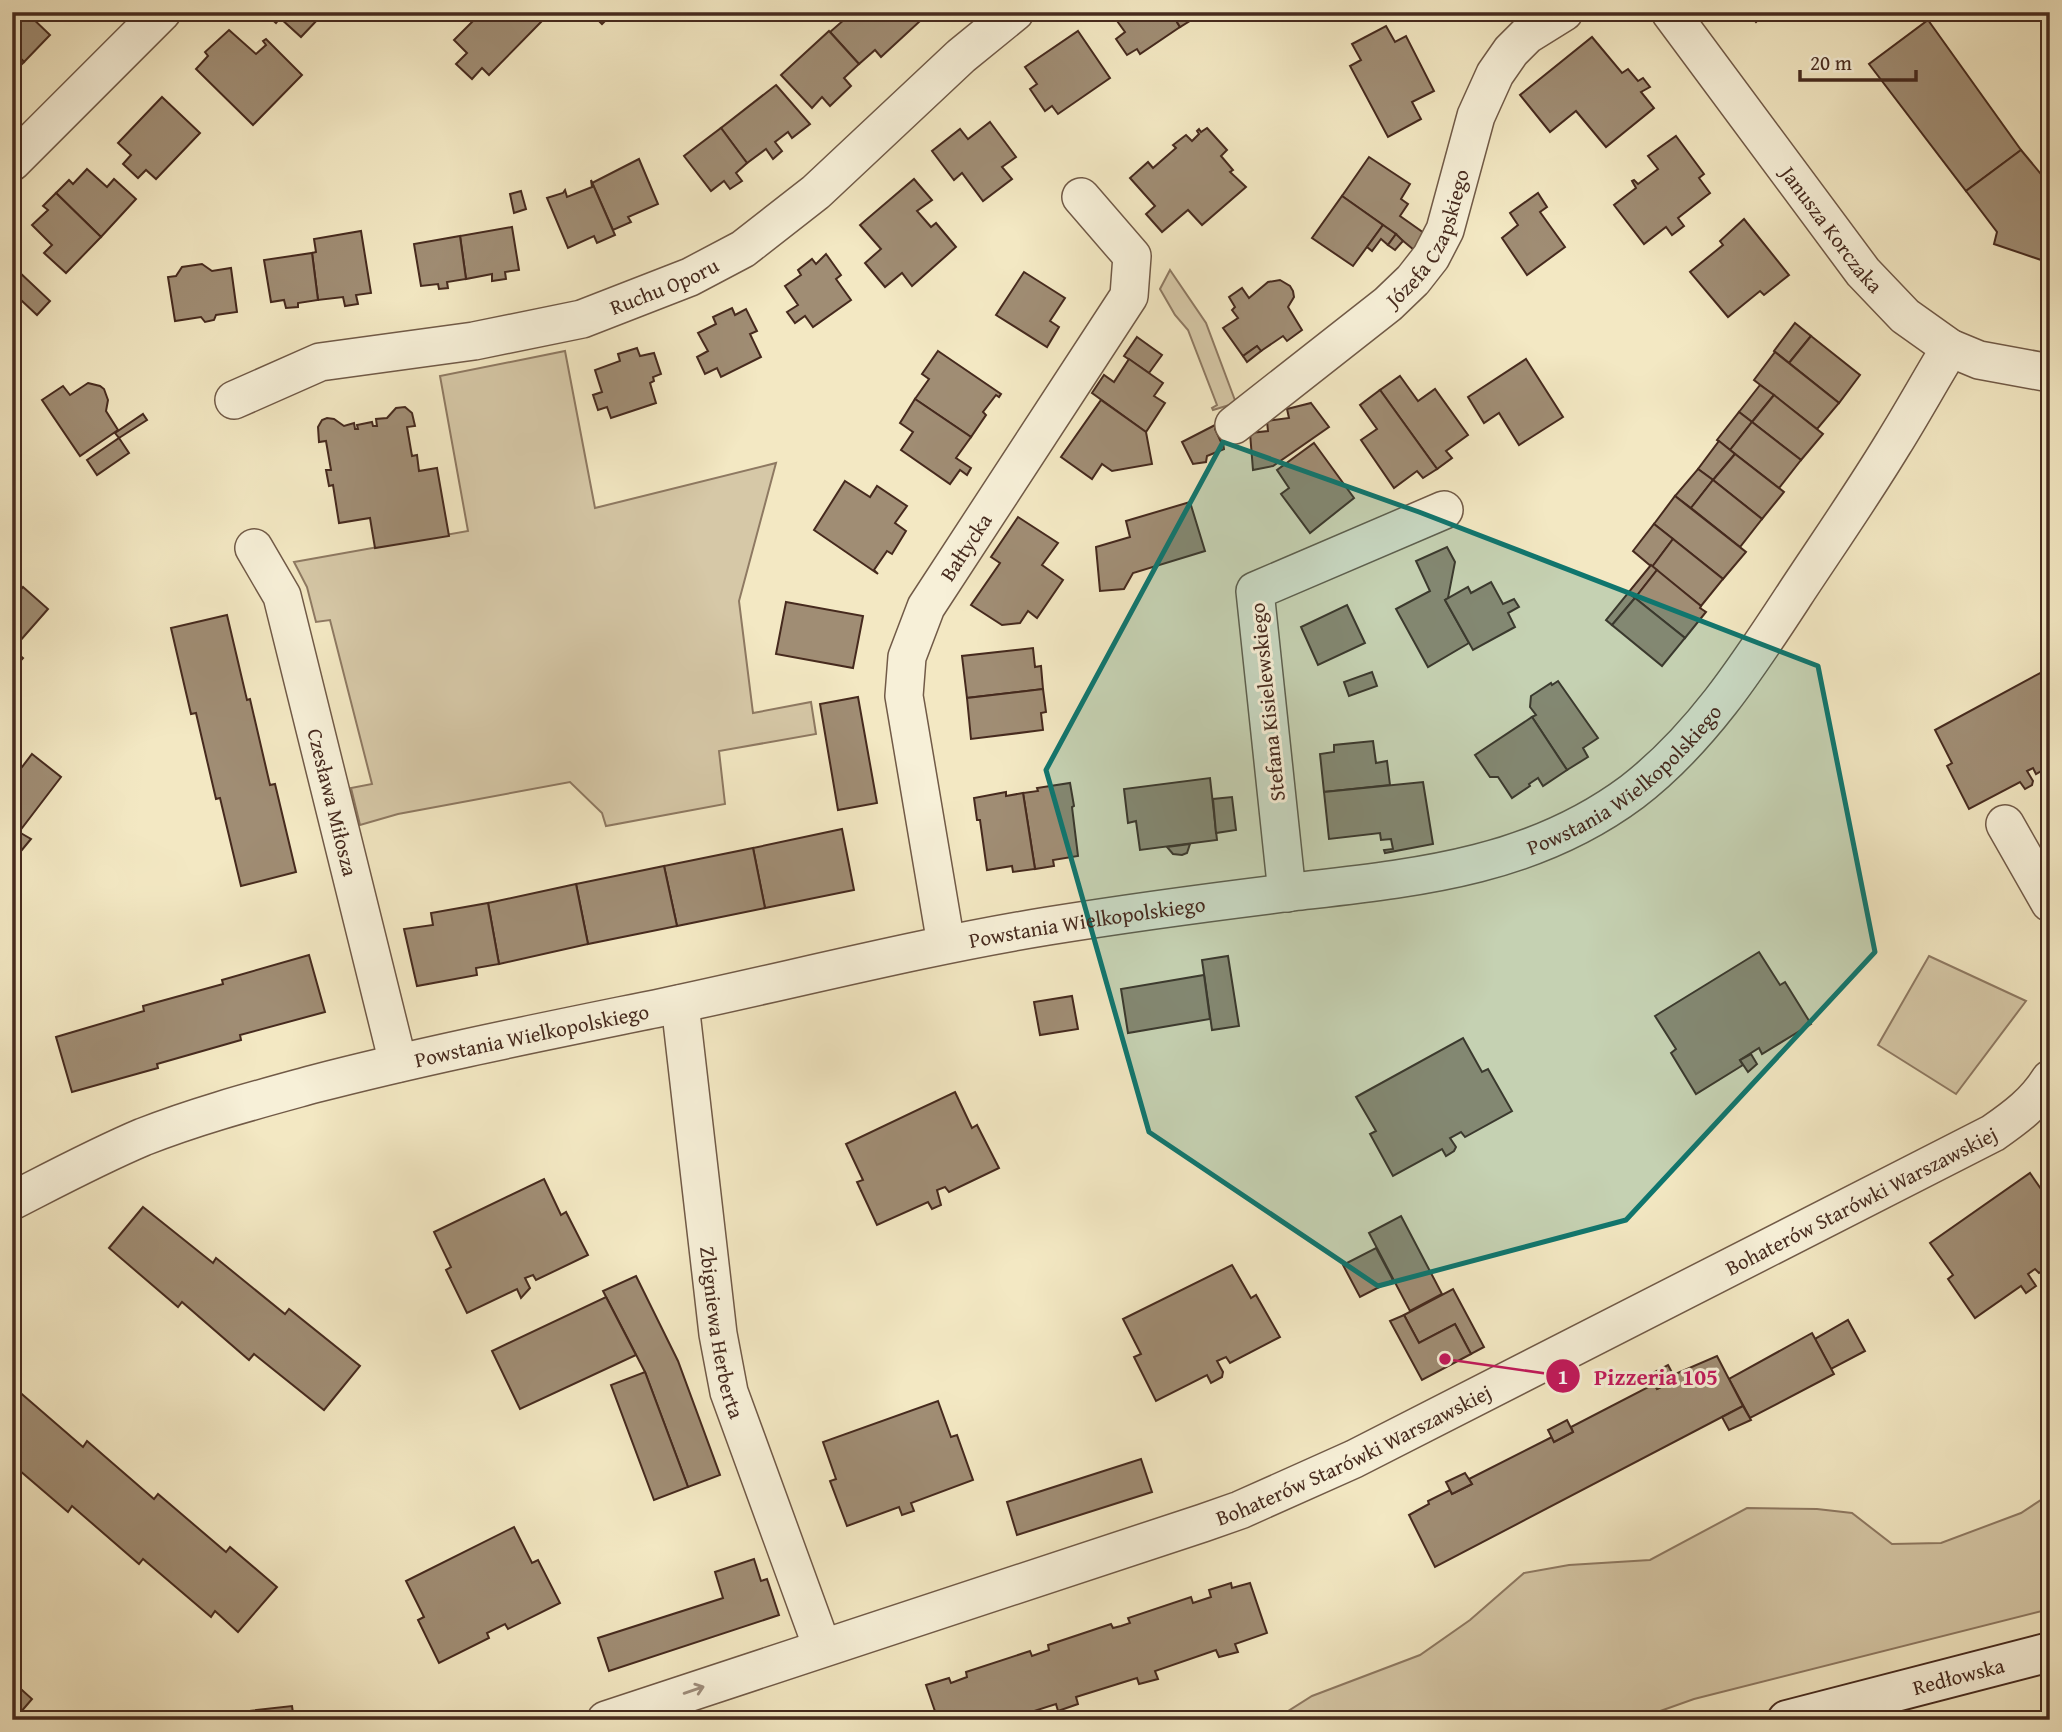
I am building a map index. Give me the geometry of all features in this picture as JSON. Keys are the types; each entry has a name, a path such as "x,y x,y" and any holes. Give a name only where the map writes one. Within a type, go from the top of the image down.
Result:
{"street":[{"path":"12,162 162,12"},
{"name":"Ruchu Oporu","path":"234,400 320,362 474,341 582,319 690,277 743,249 817,192 961,56 1015,12"},
{"name":"Józefa Czapskiego","path":"1234,425 1388,304 1432,257 1445,230 1476,116 1495,74 1511,51 1527,35 1564,12"},
{"name":"Janusza Korczaka","path":"1670,12 1863,272 1905,316 1950,348 1979,360 2050,373"},
{"name":"Bałtycka","path":"946,944 904,696 907,657 926,607 1129,296 1132,256 1081,197"},
{"name":"Powstania Wielkopolskiego","path":"12,1201 78,1167 187,1121 236,1105 398,1063 680,1004 946,944 1050,926 1409,879 1504,857 1550,839 1592,819 1658,770 1716,709 1893,445 1950,348"},
{"name":"Stefana Kisielewskiego","path":"1287,893 1255,590 1444,510"},
{"name":"Czesława Miłosza","path":"254,548 282,596 398,1063"},
{"path":"2005,824 2050,903"},
{"name":"Zbigniewa Herberta","path":"680,1004 718,1334 729,1392 822,1647"},
{"name":"Bohaterów Starówki Warszawskiej","path":"606,1720 1203,1523 1292,1487 1354,1459 1993,1133 2029,1106 2050,1079"},
{"name":"Redłowska","path":"1787,1720 2050,1652"}],"highlighted area":[{"path":"1223,442 1419,512 1818,666 1875,952 1626,1220 1378,1286 1149,1132 1046,770"}],"shaded area":[{"path":"1170,270 1206,323 1236,403 1213,410 1212,408 1217,405 1188,330 1175,315 1160,289"},
{"path":"565,351 595,508 776,463 739,601 753,713 811,702 816,734 719,751 725,804 606,826 602,813 570,782 398,814 360,825 351,788 372,784 330,620 316,622 307,587 294,562 468,531 440,376"},
{"path":"1929,956 2026,1001 1956,1094 1878,1045"},
{"path":"2050,1494 2050,1609 1694,1699 1635,1720 1274,1720 1312,1696 1420,1655 1470,1620 1524,1573 1569,1565 1650,1560 1747,1508 1817,1509 1852,1513 1892,1544 1941,1543 2021,1513"}],"building":[{"path":"12,12 26,12 50,35 24,62 12,50"},
{"path":"264,12 320,12 320,17 301,37 280,18 276,23"},
{"path":"482,12 533,12 542,21 489,75 482,68 472,79 456,64 467,53 454,40"},
{"path":"590,12 614,12 602,24"},
{"path":"853,12 910,12 919,22 881,57 875,50 859,64 830,32"},
{"path":"1171,12 1180,27 1140,54 1137,49 1127,55 1116,39 1125,32 1112,14"},
{"path":"1171,12 1196,12 1198,16 1180,27"},
{"path":"1747,12 1766,12 1756,22"},
{"path":"1928,20 2021,150 1966,191 1869,64"},
{"path":"1386,26 1395,42 1406,36 1434,91 1412,102 1421,119 1388,137 1350,66 1361,60 1352,44"},
{"path":"229,30 256,54 266,45 263,41 266,39 302,75 253,125 196,69 208,56 205,52"},
{"path":"829,31 859,64 844,78 851,86 830,106 822,97 812,108 781,75"},
{"path":"1078,31 1110,78 1058,114 1052,106 1045,111 1030,89 1037,84 1025,67"},
{"path":"1592,37 1622,73 1628,69 1638,81 1643,78 1650,87 1641,92 1654,108 1606,147 1576,111 1550,132 1520,95"},
{"path":"12,50 24,62 12,74"},
{"path":"776,85 810,124 792,138 788,132 775,142 782,151 773,159 766,149 747,163 721,128"},
{"path":"162,97 200,133 156,179 146,170 138,178 123,164 131,155 118,143"},
{"path":"990,122 1016,157 1002,167 1012,179 983,201 962,173 954,180 932,151 960,129 968,139"},
{"path":"721,128 747,163 736,173 742,181 730,189 724,181 711,191 684,156"},
{"path":"1207,128 1227,150 1221,156 1233,170 1230,172 1246,187 1202,225 1188,210 1162,232 1146,214 1155,206 1130,178 1148,162 1153,168 1176,148 1173,145 1186,135 1192,141 1199,134 1199,129 1201,132"},
{"path":"1676,136 1704,174 1699,178 1710,193 1678,218 1684,226 1672,235 1666,227 1644,244 1614,205 1636,188 1632,181 1638,184 1658,169 1648,156"},
{"path":"2021,150 2050,185 2050,263 1994,244 1997,232 1966,191"},
{"path":"1369,157 1410,184 1401,199 1408,204 1400,216 1424,233 1414,250 1342,196"},
{"path":"639,159 658,204 628,217 631,222 613,230 592,183"},
{"path":"87,169 107,187 114,179 136,199 101,237 56,193 69,180 73,184"},
{"path":"914,179 932,200 917,211 931,227 936,223 956,247 912,286 902,273 885,287 865,263 881,249 860,225"},
{"path":"591,180 615,235 597,243 594,236 568,248 547,198 565,190 567,197 592,187"},
{"path":"521,191 526,209 514,213 510,194"},
{"path":"56,193 101,237 66,273 44,253 52,245 32,225 48,210 43,206"},
{"path":"1538,193 1547,207 1540,212 1565,247 1527,275 1502,238 1518,225 1510,213"},
{"path":"1342,196 1383,225 1353,266 1312,238"},
{"path":"1744,219 1789,275 1764,295 1760,291 1728,317 1690,272 1723,245 1720,241"},
{"path":"1383,225 1396,234 1388,245 1381,239 1372,251 1367,247"},
{"path":"512,227 519,270 505,272 506,279 492,281 492,274 466,279 460,236"},
{"path":"361,231 371,293 356,295 358,304 345,306 343,297 318,300 312,253 316,252 314,239"},
{"path":"1396,234 1403,241 1395,250 1388,245"},
{"path":"460,236 466,279 447,282 448,288 439,289 438,284 421,286 414,244"},
{"path":"312,253 318,300 286,308 284,300 271,302 264,260"},
{"path":"826,254 841,275 836,279 851,300 813,327 805,316 795,323 787,312 798,305 785,286 801,275 798,270 812,259 816,264"},
{"path":"202,264 212,271 231,268 237,312 216,315 214,320 205,322 201,317 175,321 168,277 176,276 182,267"},
{"path":"17,270 50,301 37,315 22,301 12,315 12,275"},
{"path":"1024,272 1065,298 1050,321 1059,327 1047,347 996,315"},
{"path":"1280,280 1293,291 1294,297 1288,307 1302,330 1287,341 1283,336 1261,351 1257,346 1243,356 1223,328 1238,318 1232,310 1235,307 1229,297 1242,288 1249,298 1268,282"},
{"path":"732,308 735,315 746,309 757,331 750,334 761,357 721,377 717,368 705,374 697,357 708,351 698,333 716,324 713,317"},
{"path":"1795,323 1811,336 1789,363 1774,351"},
{"path":"1811,336 1860,375 1839,403 1789,363"},
{"path":"1137,337 1162,355 1149,373 1124,356"},
{"path":"1257,346 1261,351 1247,362 1243,356"},
{"path":"637,348 640,356 654,353 661,374 653,377 654,381 650,383 656,403 611,418 607,407 598,410 593,395 602,392 595,370 620,361 618,354"},
{"path":"938,351 1001,394 999,397 996,395 983,412 986,415 971,437 915,399 929,379 922,374"},
{"path":"1775,352 1839,403 1817,429 1754,380"},
{"path":"1129,359 1163,383 1154,396 1165,403 1146,432 1092,393 1104,375 1114,382"},
{"path":"1526,359 1563,417 1519,445 1499,413 1484,423 1468,397"},
{"path":"1400,376 1418,401 1435,389 1468,435 1446,451 1452,458 1437,469 1380,390"},
{"path":"88,383 104,389 108,400 106,411 118,430 80,456 42,400 63,386 70,395"},
{"path":"1760,385 1774,395 1752,422 1739,412"},
{"path":"1380,390 1437,469 1423,478 1417,471 1394,488 1361,440 1377,429 1360,405"},
{"path":"1774,395 1823,434 1801,460 1752,422"},
{"path":"915,399 971,437 956,458 971,468 967,475 960,470 950,484 901,450 913,432 900,423"},
{"path":"1101,400 1146,432 1152,464 1112,471 1102,464 1092,479 1061,457"},
{"path":"1311,403 1329,427 1273,466 1253,470 1250,433 1268,431 1267,421 1289,418 1287,409"},
{"path":"405,407 412,413 415,426 407,427 412,456 417,455 419,471 437,468 449,536 375,548 370,518 339,523 333,485 329,486 326,470 331,470 326,441 319,442 318,427 322,420 327,418 344,426 354,423 355,429 358,429 357,425 372,422 373,426 377,426 376,419 387,418 396,408"},
{"path":"1739,412 1752,422 1730,450 1717,440"},
{"path":"143,414 147,420 119,438 115,433"},
{"path":"1752,422 1801,460 1779,488 1730,450"},
{"path":"1219,423 1215,429 1224,449 1207,456 1206,462 1193,464 1182,442"},
{"path":"119,438 129,453 97,475 87,460"},
{"path":"1719,441 1735,454 1713,480 1698,469"},
{"path":"1314,443 1354,498 1310,533 1281,494 1289,488 1277,470"},
{"path":"1735,454 1784,492 1762,519 1713,480"},
{"path":"1698,469 1713,480 1691,508 1675,496"},
{"path":"1713,480 1762,519 1740,547 1691,508"},
{"path":"845,481 870,497 877,486 907,506 895,523 906,531 892,554 887,551 874,570 878,574 814,530"},
{"path":"1675,496 1746,552 1723,579 1654,524"},
{"path":"1190,502 1205,551 1133,573 1124,589 1100,591 1096,547 1130,537 1126,521"},
{"path":"1018,517 1058,543 1042,565 1063,580 1037,618 1028,611 1020,623 1002,625 971,605 1000,563 991,557"},
{"path":"1654,524 1673,539 1652,567 1633,551"},
{"path":"1673,539 1723,579 1701,606 1652,567"},
{"path":"1447,547 1455,562 1448,598 1445,600 1469,643 1428,667 1396,609 1430,591 1416,561"},
{"path":"1651,565 1657,570 1635,598 1628,593"},
{"path":"1657,570 1706,612 1685,638 1635,598"},
{"path":"1491,582 1503,604 1514,599 1519,607 1508,613 1515,627 1473,650 1445,600 1468,587 1471,593"},
{"path":"23,587 48,609 13,649 12,599"},
{"path":"1628,593 1635,598 1612,625 1606,620"},
{"path":"1635,598 1685,638 1662,666 1612,625"},
{"path":"786,602 863,616 853,668 776,654"},
{"path":"1347,605 1365,643 1318,665 1301,627"},
{"path":"227,615 247,700 250,699 270,785 275,784 296,872 241,886 220,798 216,799 196,713 191,714 171,628"},
{"path":"1033,648 1035,667 1041,666 1043,689 967,698 962,656"},
{"path":"12,649 23,658 12,670"},
{"path":"1372,672 1377,686 1349,696 1344,682"},
{"path":"2042,672 2050,687 2050,766 2036,774 2033,768 2027,771 2033,781 2032,785 2025,789 2020,782 1969,809 1947,766 1952,763 1935,730"},
{"path":"1558,681 1598,738 1583,748 1588,757 1567,770 1532,717 1536,715 1530,707 1531,696"},
{"path":"1043,689 1046,712 1041,713 1043,730 971,739 967,698"},
{"path":"858,697 877,803 838,810 820,704"},
{"path":"1532,717 1567,770 1543,786 1538,778 1512,798 1498,777 1490,777 1475,755"},
{"path":"1373,741 1376,763 1387,761 1390,785 1324,792 1320,754 1334,752 1334,745"},
{"path":"32,754 61,777 19,832 12,828 12,780"},
{"path":"1210,778 1217,840 1140,850 1136,821 1128,823 1124,789"},
{"path":"1423,782 1433,844 1385,853 1384,850 1393,849 1391,839 1381,840 1380,833 1329,839 1324,792"},
{"path":"1070,783 1078,856 1053,860 1054,866 1035,869 1023,793"},
{"path":"1006,792 1006,796 1023,793 1035,869 1013,872 1012,866 987,870 974,798"},
{"path":"1232,797 1236,830 1216,833 1213,799"},
{"path":"12,828 31,839 12,862"},
{"path":"842,829 854,890 765,908 753,848"},
{"path":"1190,844 1187,853 1182,855 1173,854 1167,847"},
{"path":"753,848 765,908 677,926 664,866"},
{"path":"664,866 677,926 588,944 576,884"},
{"path":"576,884 588,944 499,964 488,903"},
{"path":"488,903 499,964 476,968 477,975 417,986 404,929 433,925 431,913"},
{"path":"1759,952 1780,985 1785,982 1811,1024 1762,1054 1759,1048 1740,1060 1743,1065 1696,1094 1671,1053 1676,1049 1655,1016"},
{"path":"309,955 325,1012 240,1035 241,1040 157,1064 158,1068 72,1092 56,1037 144,1011 143,1006 223,984 222,980"},
{"path":"1228,956 1239,1026 1212,1030 1202,960"},
{"path":"1204,975 1210,1019 1128,1033 1121,989"},
{"path":"1072,996 1078,1029 1040,1035 1034,1002"},
{"path":"1463,1038 1482,1072 1488,1069 1512,1111 1465,1137 1461,1132 1450,1138 1456,1147 1446,1156 1442,1149 1393,1176 1370,1134 1376,1131 1356,1097"},
{"path":"1751,1054 1757,1064 1748,1072 1740,1060"},
{"path":"955,1092 972,1128 977,1125 999,1168 949,1192 945,1187 937,1190 941,1205 932,1209 928,1202 877,1225 857,1182 863,1180 846,1144"},
{"path":"2030,1173 2050,1202 2050,1266 2039,1273 2035,1269 2028,1274 2036,1286 2026,1293 2021,1286 1975,1318 1948,1279 1953,1275 1930,1243"},
{"path":"544,1179 561,1215 566,1212 588,1255 536,1280 533,1275 525,1278 530,1288 521,1298 517,1289 467,1313 446,1270 451,1267 434,1232"},
{"path":"143,1207 213,1263 216,1258 285,1314 289,1309 360,1366 324,1410 254,1354 249,1360 182,1302 178,1307 109,1248"},
{"path":"1401,1216 1442,1294 1410,1311 1369,1233"},
{"path":"1376,1248 1393,1280 1360,1297 1343,1265"},
{"path":"1232,1265 1251,1298 1256,1295 1280,1337 1230,1363 1226,1357 1217,1361 1223,1372 1222,1377 1211,1383 1207,1375 1156,1401 1134,1357 1141,1354 1123,1319"},
{"path":"636,1276 678,1361 720,1475 688,1487 645,1372 603,1291"},
{"path":"1453,1289 1484,1347 1471,1354 1455,1324 1419,1343 1404,1315"},
{"path":"606,1297 636,1355 520,1409 492,1351"},
{"path":"1404,1315 1419,1343 1455,1324 1471,1354 1422,1380 1390,1321"},
{"path":"1848,1320 1865,1351 1831,1369 1815,1339"},
{"path":"1812,1333 1834,1374 1750,1418 1729,1379"},
{"path":"1717,1356 1743,1406 1435,1567 1409,1515 1450,1490 1452,1494 1472,1484 1469,1479 1552,1437 1554,1442 1573,1432 1571,1427 1654,1384 1657,1389 1676,1380 1673,1375"},
{"path":"1668,1365 1676,1380 1657,1389 1649,1375"},
{"path":"645,1372 688,1487 654,1500 611,1385"},
{"path":"16,1389 83,1447 87,1441 154,1499 158,1494 226,1552 230,1547 277,1587 238,1632 215,1611 211,1617 143,1559 139,1564 72,1506 68,1512 12,1464 12,1394"},
{"path":"938,1401 951,1437 957,1435 973,1480 911,1503 914,1511 902,1515 899,1507 847,1526 830,1481 836,1479 823,1442"},
{"path":"1743,1406 1751,1420 1729,1430 1722,1417"},
{"path":"1567,1420 1573,1432 1554,1442 1548,1430"},
{"path":"1141,1459 1152,1492 1017,1535 1007,1502"},
{"path":"1465,1473 1472,1484 1452,1494 1446,1482"},
{"path":"514,1527 532,1563 538,1560 560,1603 508,1629 505,1624 487,1633 489,1638 439,1663 418,1620 424,1617 406,1581"},
{"path":"754,1559 761,1581 767,1579 779,1615 609,1671 598,1638 723,1598 715,1572"},
{"path":"1231,1583 1232,1588 1250,1583 1267,1633 1235,1644 1238,1652 1219,1657 1216,1650 1155,1671 1158,1679 1139,1684 1137,1678 1076,1697 1078,1704 1058,1711 1056,1704 1006,1720 938,1720 926,1685 949,1678 951,1683 967,1677 966,1672 1030,1651 1032,1656 1049,1650 1048,1645 1111,1624 1113,1628 1130,1623 1128,1618 1191,1597 1193,1603 1211,1597 1209,1590"},
{"path":"12,1681 32,1699 14,1720 12,1720"},
{"path":"292,1706 294,1720 205,1720 205,1716"}],"place":[{"name":"Pizzeria 105","path":"1445,1359"}]}
